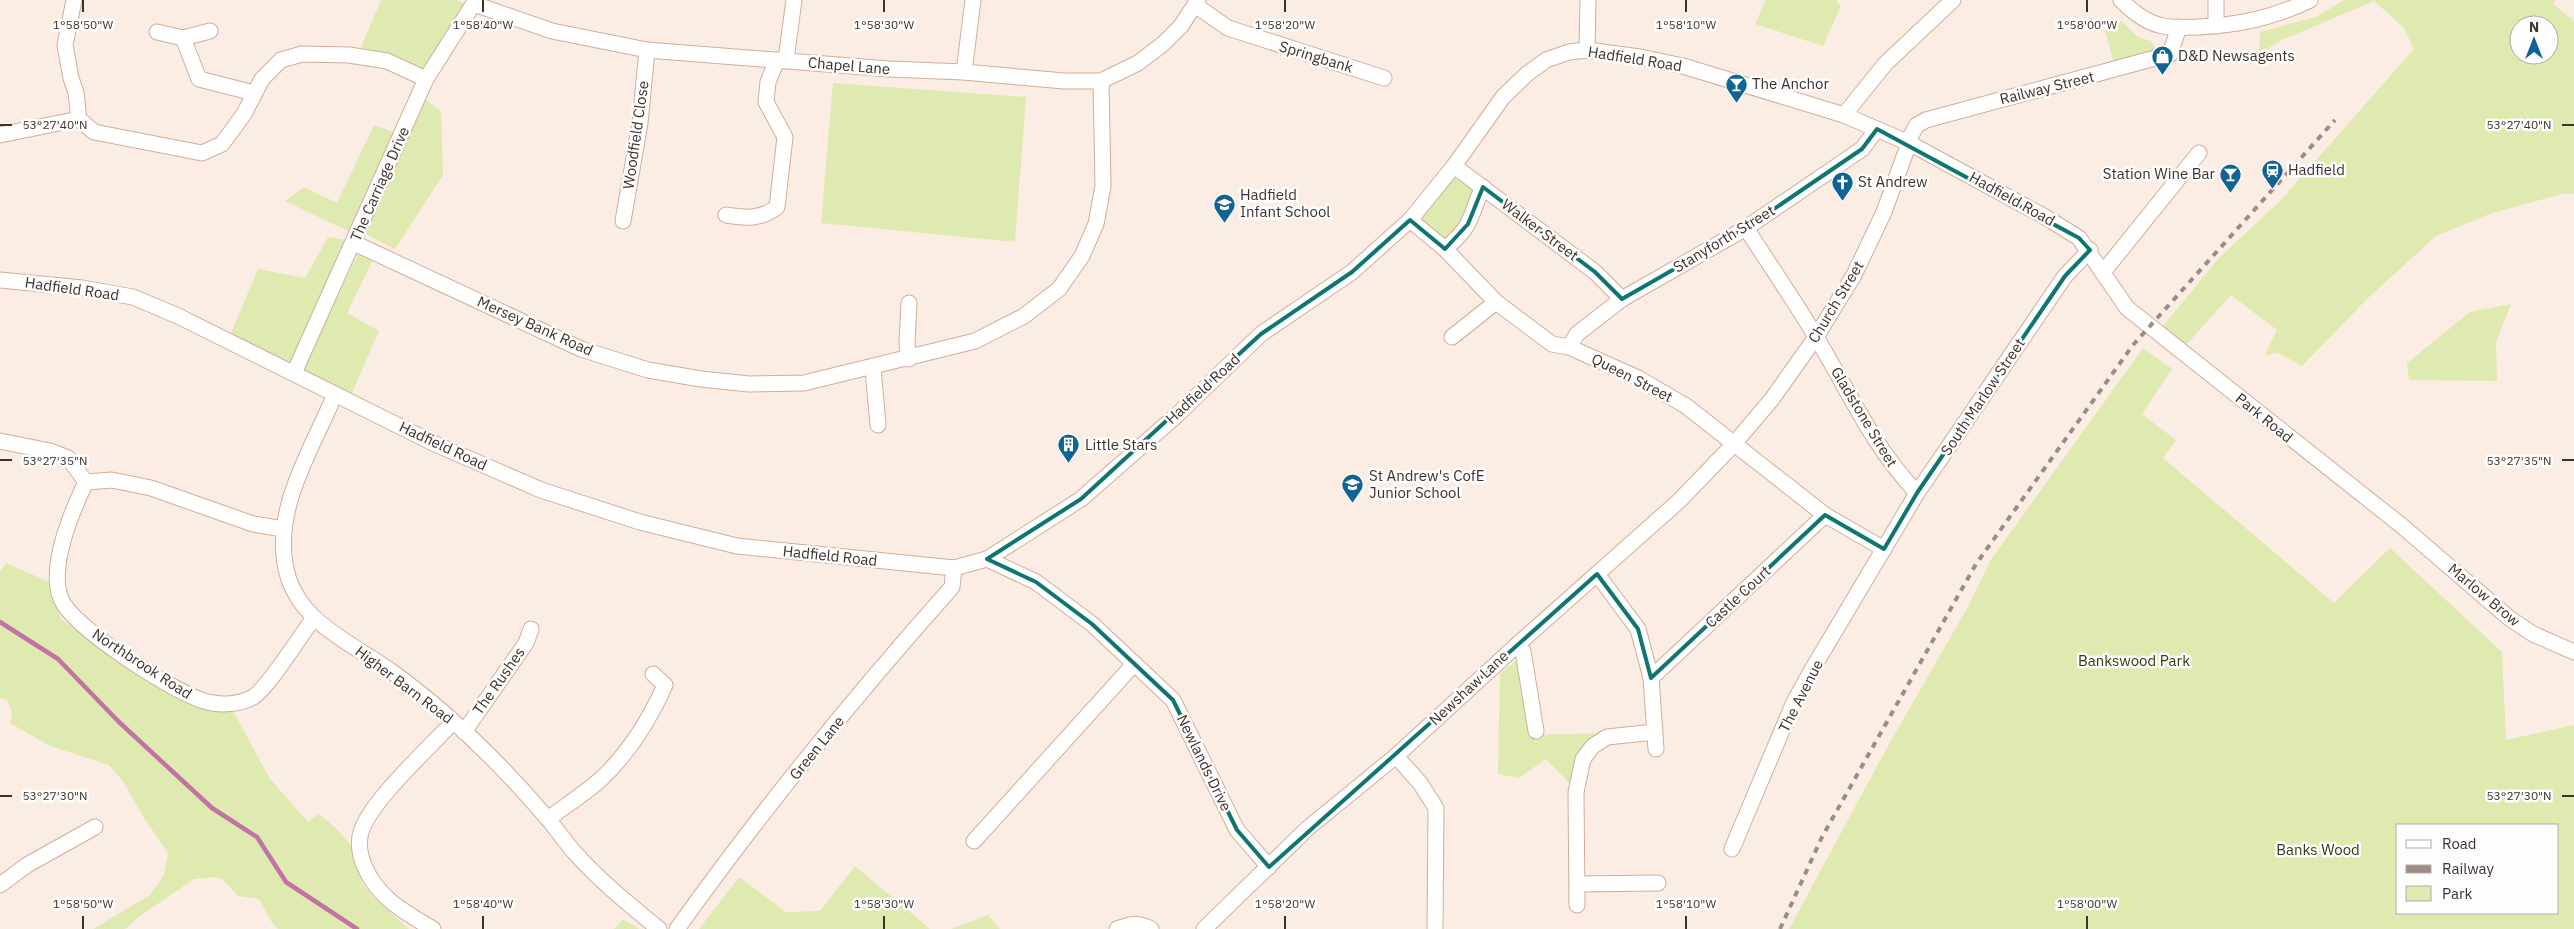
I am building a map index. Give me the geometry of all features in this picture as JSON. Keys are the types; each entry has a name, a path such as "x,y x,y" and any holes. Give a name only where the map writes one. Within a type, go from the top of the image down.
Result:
{"street":[{"path":"74,0 66,50 76,93 79,119 94,132 202,153 222,144 234,129 262,79 281,60 302,54 348,55 387,61 426,79"},
{"path":"726,214 750,219 767,214 777,206 785,137 766,102 768,82 782,60 794,0"},
{"path":"964,72 972,0"},
{"path":"1587,50 1588,0"},
{"path":"1844,115 1885,64 1953,0"},
{"path":"2121,0 2142,17 2159,25 2179,27 2216,26 2255,21 2284,12 2310,0"},
{"path":"2216,0 2216,26"},
{"name":"Chapel Lane","path":"475,2 552,31 647,50 889,70 964,72 1035,79 1100,81 1138,63 1163,44 1181,26 1196,2"},
{"name":"The Carriage Drive","path":"294,373 426,79 475,2"},
{"name":"Springbank","path":"1196,2 1228,28 1384,78"},
{"name":"Railway Street","path":"1908,142 1917,125 1926,120 2170,54 2179,27"},
{"path":"157,32 183,38 210,31"},
{"path":"183,38 199,79 254,93"},
{"name":"Woodfield Close","path":"623,221 640,123 647,50"},
{"name":"Hadfield Road","path":"0,280 82,288 132,297 178,316 433,443 541,490 640,522 737,546 954,568 987,558 1081,499 1177,415 1261,334 1352,272 1410,220 1454,166 1503,97 1527,74 1552,57 1587,50 1640,57 1683,66 1844,115 1908,142 2048,218 2079,238 2090,250 2127,308"},
{"name":"Mersey Bank Road","path":"354,243 581,349 648,370 749,384 804,383 873,368 975,341 1024,316 1059,288 1082,256 1096,224 1100,205 1103,186 1100,81"},
{"path":"0,135 79,119"},
{"name":"Stanyforth Street","path":"1569,347 1577,334 1622,299 1746,228 1862,149 1877,129"},
{"name":"Church Street","path":"1733,445 1772,399 1816,337 1854,275 1884,212 1908,142"},
{"path":"2104,271 2199,153"},
{"name":"Walker Street","path":"1454,166 1594,272 1622,299"},
{"path":"1445,249 1460,236 1468,224 1475,202 1483,188"},
{"name":"Queen Street","path":"1410,220 1445,249 1496,302 1552,344 1569,347 1646,382 1686,406 1733,445 1825,515 1884,549"},
{"name":"Gladstone Street","path":"1746,228 1816,337 1862,419 1892,466 1917,493"},
{"name":"South Marlow Street","path":"1884,549 1917,493 2065,276 2090,250"},
{"path":"909,302 909,359"},
{"path":"1452,337 1496,302"},
{"name":"Park Road","path":"2127,308 2402,526"},
{"path":"873,368 878,425"},
{"name":"Higher Barn Road","path":"335,394 289,502 284,529 287,573 296,595 313,618 390,670 459,727 548,819 575,854 659,929"},
{"path":"0,441 50,451 68,458 86,482 112,480 151,488 253,524 284,529"},
{"name":"Newshaw Lane","path":"1204,929 1308,828 1396,756 1518,644 1679,501 1733,445"},
{"name":"Northbrook Road","path":"86,482 70,521 59,561 57,582 61,599 77,621 114,649 173,686 194,698 210,703 224,704 254,696 277,670 313,618"},
{"name":"Castle Court","path":"1651,678 1825,515"},
{"name":"Marlow Brow","path":"2402,526 2509,618 2533,634 2574,652"},
{"name":"The Avenue","path":"1732,849 1794,702 1884,549"},
{"name":"Newlands Drive","path":"987,558 1036,582 1092,624 1173,700 1237,830 1269,866"},
{"name":"Green Lane","path":"677,929 721,867 793,776 952,587 954,568"},
{"path":"1597,574 1638,629 1651,678 1656,749"},
{"name":"The Rushes","path":"433,929 386,897 370,877 363,861 360,844 362,829 376,805 459,727 526,643 531,629"},
{"path":"1518,644 1523,651 1536,731"},
{"path":"974,841 1134,664"},
{"path":"548,819 600,780 630,747 651,716 665,685 653,674"},
{"path":"1577,905 1576,792 1583,760 1593,746 1607,737 1655,732"},
{"path":"1396,756 1420,783 1436,808 1434,929"},
{"path":"0,885 27,865 95,827"},
{"path":"1577,884 1658,883"},
{"path":"1117,929 1130,924 1144,925 1151,929"}],"highlighted area":[{"path":"1877,129 2079,238 2090,250 2065,276 1917,493 1884,549 1825,515 1651,678 1638,629 1597,574 1269,867 1237,830 1173,700 1092,624 1036,582 987,559 1081,499 1261,334 1352,272 1410,220 1445,249 1468,224 1483,187 1595,272 1622,299 1746,228 1862,149"}],"green space":[{"path":"381,0 456,0 466,4 425,68 361,47"},
{"path":"1766,0 1836,0 1841,6 1823,46 1755,24"},
{"path":"2344,0 2555,0 2553,4 2574,21 2574,194 2562,194 2492,213 2436,236 2367,299 2302,366 2279,353 2265,355 2277,330 2231,295 2186,345 2163,326 2220,257 2280,201 2414,49 2403,27 2374,1 2282,40 2259,54 2260,32 2316,17"},
{"path":"2121,21 2138,37 2151,41 2157,50 2114,63 2105,30"},
{"path":"833,83 1026,97 1015,242 821,223"},
{"path":"426,100 441,111 443,175 395,249 364,233"},
{"path":"374,125 396,133 350,232 285,201 304,187 337,203"},
{"path":"1454,172 1477,189 1465,219 1445,244 1415,219"},
{"path":"328,237 348,240 290,362 231,333 258,269 305,278"},
{"path":"358,254 373,260 347,313 379,331 351,395 303,369"},
{"path":"2511,304 2496,342 2497,381 2409,380 2407,363 2470,312"},
{"name":"Bankswood Park","path":"2143,348 2172,369 2142,414 2176,440 2163,458 2334,603 2390,548 2502,652 2506,740 2574,725 2574,929 1789,929 1889,744 1969,605 1990,561"},
{"path":"6,563 49,582 61,619 124,665 191,705 213,711 233,711 270,779 308,822 319,814 336,828 352,846 362,883 373,897 409,929 278,929 271,921 259,899 238,896 222,879 216,877 194,879 137,918 125,929 93,929 150,895 164,875 168,853 144,818 122,780 109,765 50,746 10,723 12,713 7,700 0,698 0,572"},
{"path":"1516,661 1529,735 1603,733 1585,748 1569,783 1546,759 1519,778 1498,774 1500,673"},
{"path":"855,866 930,929 699,929 739,877 786,912 820,911"},
{"path":"988,915 1000,929 951,929"},
{"path":"623,919 639,929 614,929"}],"waterway":[{"path":"0,622 58,659 119,722 212,808 257,837 286,882 357,929"}],"railway":[{"path":"1780,929 1822,837 1976,564 2133,345 2335,120"}],"place":[{"name":"D&D Newsagents","path":"2162,75"},
{"name":"The Anchor","path":"1736,103"},
{"name":"Hadfield","path":"2272,189"},
{"name":"Station Wine Bar","path":"2231,193"},
{"name":"St Andrew","path":"1842,201"},
{"name":"Hadfield Infant School","path":"1224,223"},
{"name":"Little Stars","path":"1069,464"},
{"name":"St Andrew's CofE Junior School","path":"1353,504"}],"park label":[{"name":"Banks Wood","path":"2318,850"}]}
